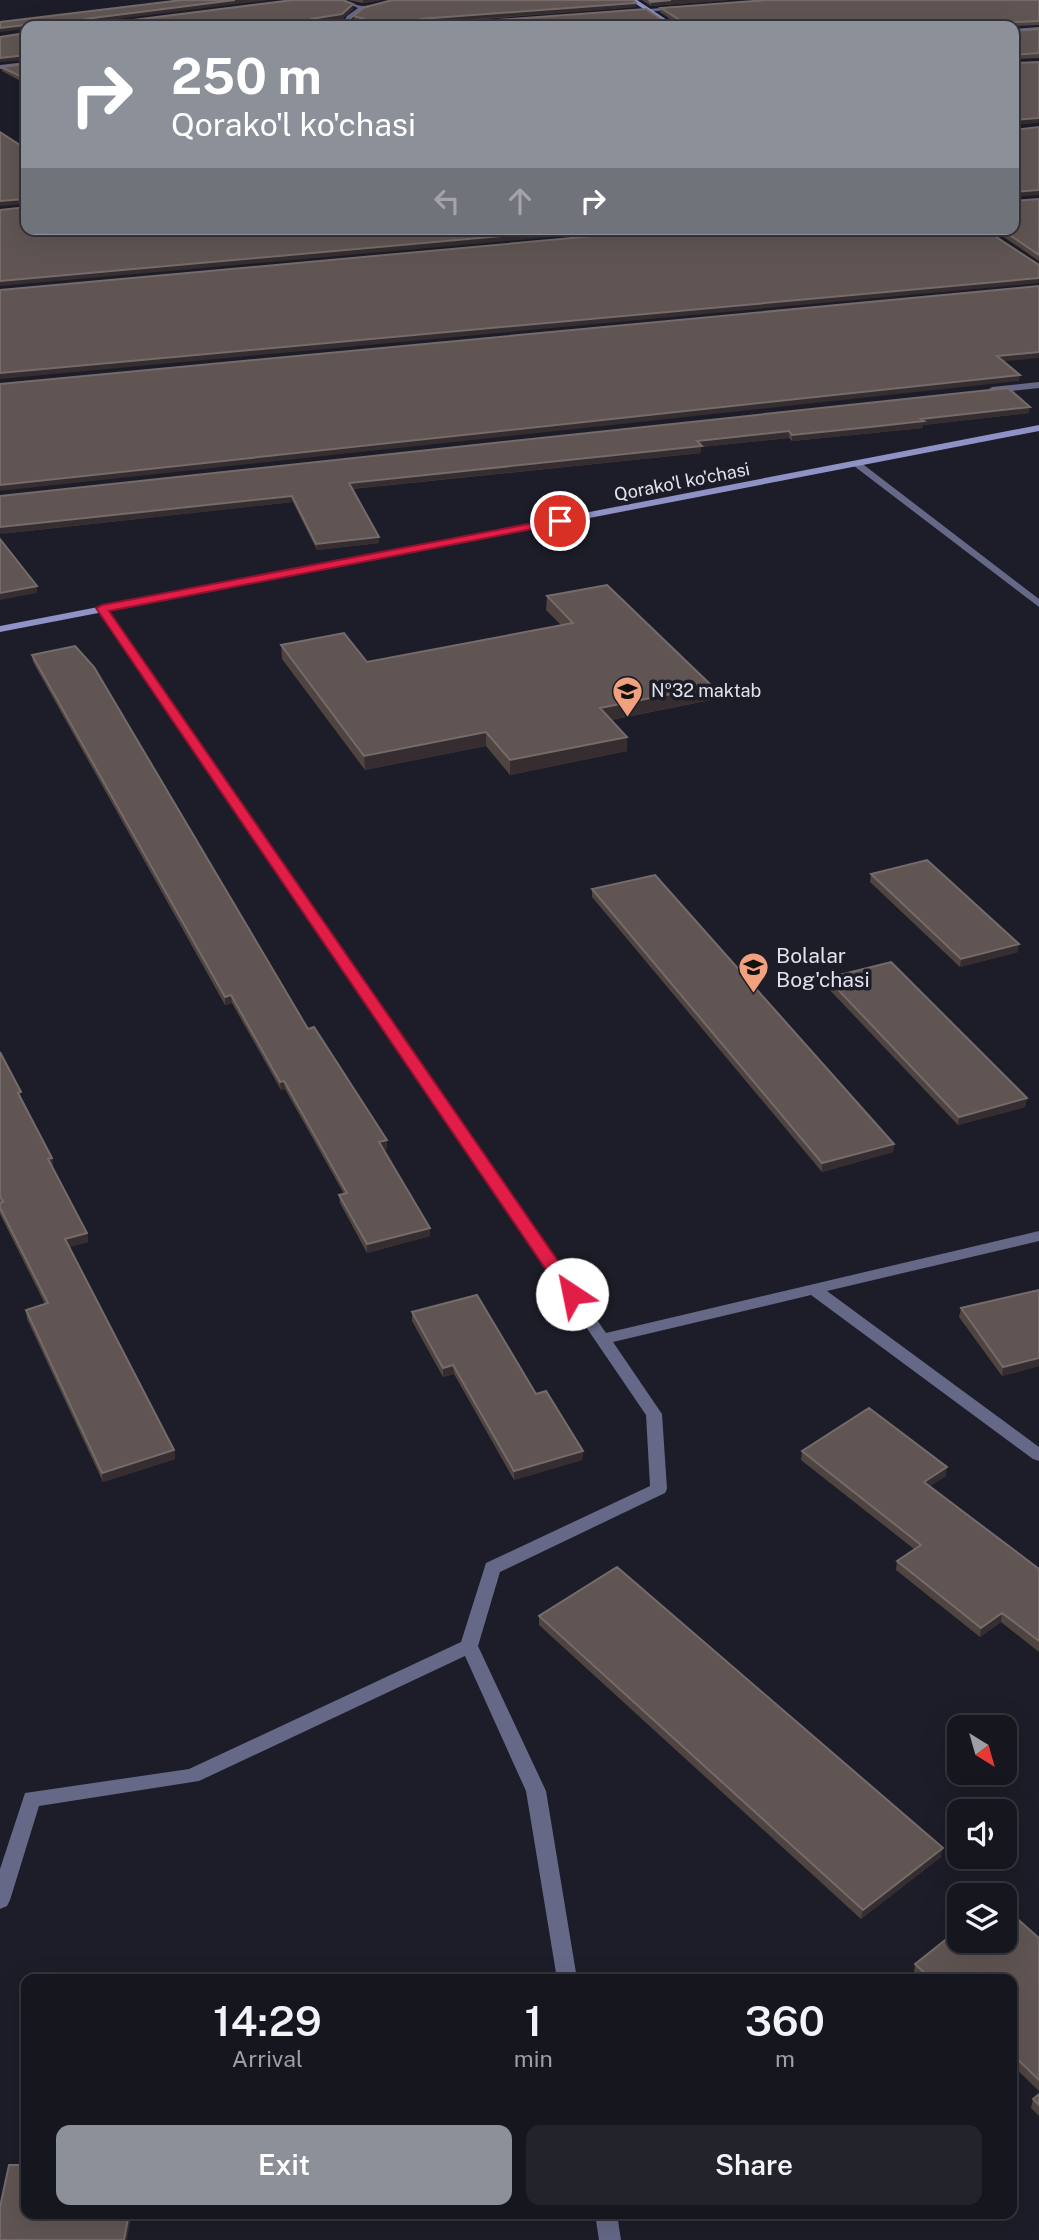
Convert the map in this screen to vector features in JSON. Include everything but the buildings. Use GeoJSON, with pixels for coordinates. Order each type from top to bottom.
{"type":"FeatureCollection","features":[{"type":"Feature","properties":{"kind":"street"},"geometry":{"type":"LineString","coordinates":[[343,0],[364,9]]}},
{"type":"Feature","properties":{"kind":"street"},"geometry":{"type":"LineString","coordinates":[[346,21],[349,15],[395,0]]}},
{"type":"Feature","properties":{"kind":"street"},"geometry":{"type":"LineString","coordinates":[[634,0],[666,21]]}},
{"type":"Feature","properties":{"kind":"street"},"geometry":{"type":"LineString","coordinates":[[622,12],[687,7]]}},
{"type":"Feature","properties":{"kind":"street"},"geometry":{"type":"LineString","coordinates":[[1019,31],[1039,29]]}},
{"type":"Feature","properties":{"kind":"street"},"geometry":{"type":"LineString","coordinates":[[0,67],[21,65]]}},
{"type":"Feature","properties":{"kind":"street"},"geometry":{"type":"LineString","coordinates":[[984,391],[1039,385]]}},
{"type":"Feature","properties":{"kind":"street","name":"Qorako'l ko'chasi"},"geometry":{"type":"LineString","coordinates":[[0,629],[1039,428]]}},
{"type":"Feature","properties":{"kind":"street"},"geometry":{"type":"LineString","coordinates":[[857,464],[1039,604]]}},
{"type":"Feature","properties":{"kind":"street"},"geometry":{"type":"LineString","coordinates":[[102,608],[653,1414],[659,1489],[492,1568],[469,1646],[536,1791],[566,1974]]}},
{"type":"Feature","properties":{"kind":"street"},"geometry":{"type":"LineString","coordinates":[[602,1339],[1039,1236]]}},
{"type":"Feature","properties":{"kind":"street"},"geometry":{"type":"LineString","coordinates":[[815,1290],[1039,1455]]}},
{"type":"Feature","properties":{"kind":"street"},"geometry":{"type":"LineString","coordinates":[[0,1900],[32,1799],[192,1776],[469,1646]]}},
{"type":"Feature","properties":{"kind":"street"},"geometry":{"type":"LineString","coordinates":[[607,2219],[610,2240]]}},
{"type":"Feature","properties":{"kind":"place","name":"№32 maktab"},"geometry":{"type":"Point","coordinates":[628,718]}},
{"type":"Feature","properties":{"kind":"place","name":"Bolalar Bog'chasi"},"geometry":{"type":"Point","coordinates":[753,995]}},
{"type":"Feature","properties":{"kind":"route"},"geometry":{"type":"LineString","coordinates":[[560,521],[102,608],[572,1294]]}}]}
